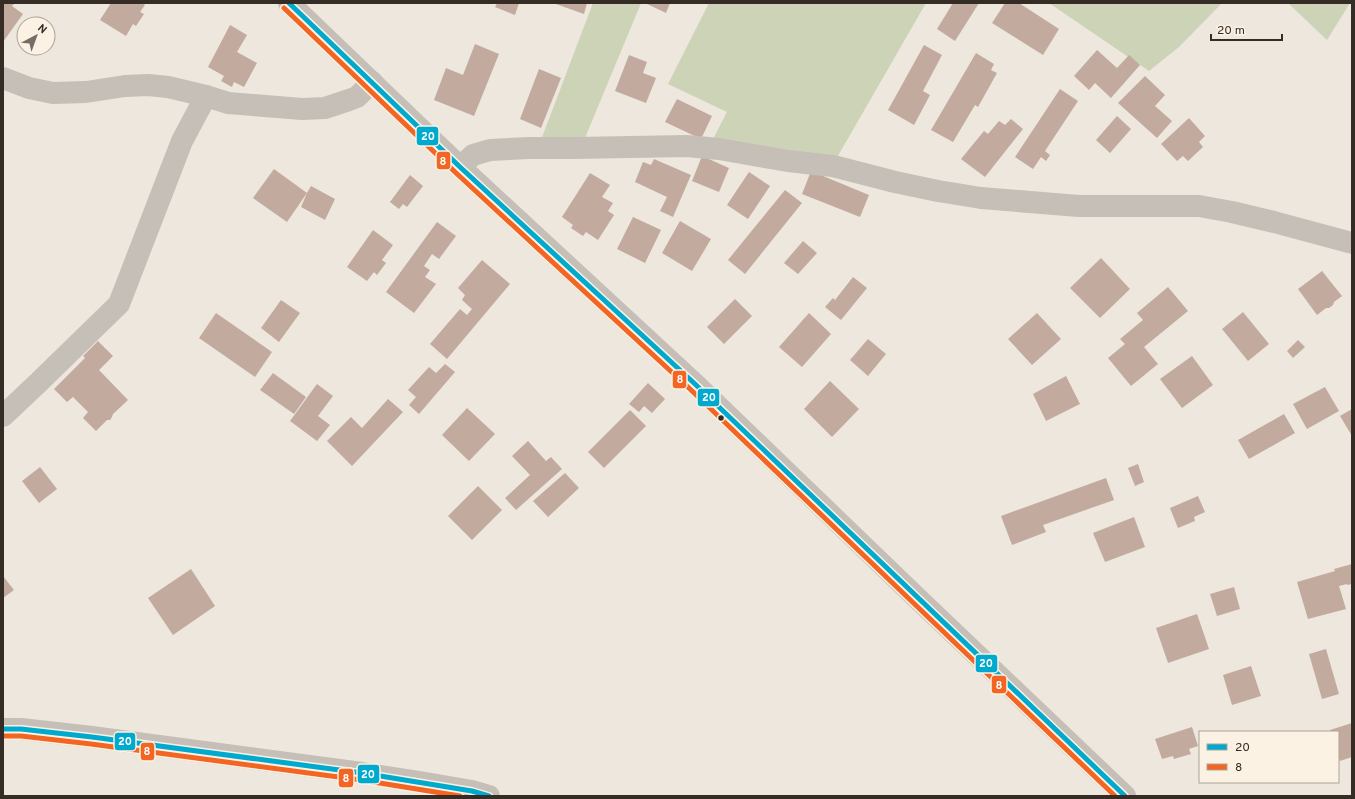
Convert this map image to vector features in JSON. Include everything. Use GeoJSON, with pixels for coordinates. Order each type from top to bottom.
{"type":"FeatureCollection","features":[{"type":"Feature","properties":{"kind":"street"},"geometry":{"type":"LineString","coordinates":[[289,3],[460,167],[695,384],[1125,796]]}},
{"type":"Feature","properties":{"kind":"street"},"geometry":{"type":"LineString","coordinates":[[3,78],[28,88],[53,93],[86,92],[125,86],[148,85],[168,87],[228,103],[302,109],[325,108],[350,100],[357,96],[372,82]]}},
{"type":"Feature","properties":{"kind":"street"},"geometry":{"type":"LineString","coordinates":[[3,416],[119,304],[182,141],[206,96]]}},
{"type":"Feature","properties":{"kind":"street"},"geometry":{"type":"LineString","coordinates":[[460,167],[473,155],[490,150],[687,146],[719,149],[788,161],[832,166],[895,182],[981,198],[1079,206],[1199,206],[1274,222],[1352,243]]}},
{"type":"Feature","properties":{"kind":"street"},"geometry":{"type":"LineString","coordinates":[[3,729],[21,729],[92,736],[426,783],[489,796]]}},
{"type":"Feature","properties":{"kind":"green space"},"geometry":{"type":"Polygon","coordinates":[[[593,3],[641,3],[585,138],[541,140],[593,3]]]}},
{"type":"Feature","properties":{"kind":"green space"},"geometry":{"type":"Polygon","coordinates":[[[709,3],[926,3],[835,161],[712,141],[727,112],[668,84],[709,3]]]}},
{"type":"Feature","properties":{"kind":"green space"},"geometry":{"type":"Polygon","coordinates":[[[1049,3],[1222,3],[1179,47],[1149,71],[1049,3]]]}},
{"type":"Feature","properties":{"kind":"green space"},"geometry":{"type":"Polygon","coordinates":[[[1288,3],[1350,3],[1327,40],[1288,3]]]}},
{"type":"Feature","properties":{"kind":"building"},"geometry":{"type":"Polygon","coordinates":[[[3,3],[15,3],[12,6],[23,14],[22,16],[16,16],[16,24],[3,42],[3,3]]]}},
{"type":"Feature","properties":{"kind":"building"},"geometry":{"type":"Polygon","coordinates":[[[111,3],[142,3],[145,5],[140,12],[144,14],[136,26],[133,24],[126,36],[100,20],[111,3]]]}},
{"type":"Feature","properties":{"kind":"building"},"geometry":{"type":"Polygon","coordinates":[[[497,3],[519,3],[515,15],[495,7],[497,3]]]}},
{"type":"Feature","properties":{"kind":"building"},"geometry":{"type":"Polygon","coordinates":[[[553,3],[587,3],[584,14],[553,3]]]}},
{"type":"Feature","properties":{"kind":"building"},"geometry":{"type":"Polygon","coordinates":[[[645,3],[670,3],[666,13],[645,3]]]}},
{"type":"Feature","properties":{"kind":"building"},"geometry":{"type":"Polygon","coordinates":[[[953,3],[979,3],[955,41],[937,29],[953,3]]]}},
{"type":"Feature","properties":{"kind":"building"},"geometry":{"type":"Polygon","coordinates":[[[1005,3],[1019,3],[1059,29],[1043,55],[992,23],[1005,3]]]}},
{"type":"Feature","properties":{"kind":"building"},"geometry":{"type":"Polygon","coordinates":[[[230,25],[247,35],[237,52],[257,63],[244,87],[234,82],[232,87],[221,81],[224,76],[208,67],[230,25]]]}},
{"type":"Feature","properties":{"kind":"building"},"geometry":{"type":"Polygon","coordinates":[[[475,44],[499,54],[474,116],[434,100],[446,68],[463,75],[475,44]]]}},
{"type":"Feature","properties":{"kind":"building"},"geometry":{"type":"Polygon","coordinates":[[[924,45],[942,55],[923,91],[930,95],[914,125],[888,110],[924,45]]]}},
{"type":"Feature","properties":{"kind":"building"},"geometry":{"type":"Polygon","coordinates":[[[1097,50],[1117,68],[1129,55],[1140,65],[1111,98],[1095,83],[1089,90],[1074,76],[1097,50]]]}},
{"type":"Feature","properties":{"kind":"building"},"geometry":{"type":"Polygon","coordinates":[[[976,53],[994,64],[991,70],[997,73],[978,107],[975,105],[953,142],[931,130],[976,53]]]}},
{"type":"Feature","properties":{"kind":"building"},"geometry":{"type":"Polygon","coordinates":[[[629,55],[647,62],[643,73],[656,78],[646,103],[615,91],[629,55]]]}},
{"type":"Feature","properties":{"kind":"building"},"geometry":{"type":"Polygon","coordinates":[[[539,69],[561,78],[541,128],[520,119],[539,69]]]}},
{"type":"Feature","properties":{"kind":"building"},"geometry":{"type":"Polygon","coordinates":[[[1145,76],[1165,95],[1155,106],[1172,121],[1157,138],[1118,103],[1145,76]]]}},
{"type":"Feature","properties":{"kind":"building"},"geometry":{"type":"Polygon","coordinates":[[[1060,89],[1078,101],[1045,151],[1050,155],[1046,161],[1041,157],[1033,169],[1015,157],[1060,89]]]}},
{"type":"Feature","properties":{"kind":"building"},"geometry":{"type":"Polygon","coordinates":[[[677,99],[712,116],[701,139],[665,122],[677,99]]]}},
{"type":"Feature","properties":{"kind":"building"},"geometry":{"type":"Polygon","coordinates":[[[1117,116],[1131,129],[1110,153],[1096,140],[1117,116]]]}},
{"type":"Feature","properties":{"kind":"building"},"geometry":{"type":"Polygon","coordinates":[[[1189,118],[1205,136],[1199,142],[1203,147],[1188,161],[1183,156],[1177,161],[1161,144],[1189,118]]]}},
{"type":"Feature","properties":{"kind":"building"},"geometry":{"type":"Polygon","coordinates":[[[1011,119],[1023,129],[985,177],[961,159],[984,131],[988,134],[999,121],[1005,125],[1011,119]]]}},
{"type":"Feature","properties":{"kind":"building"},"geometry":{"type":"Polygon","coordinates":[[[702,156],[729,168],[719,192],[692,181],[702,156]]]}},
{"type":"Feature","properties":{"kind":"building"},"geometry":{"type":"Polygon","coordinates":[[[654,159],[691,175],[673,217],[660,211],[667,197],[635,182],[643,162],[651,165],[654,159]]]}},
{"type":"Feature","properties":{"kind":"building"},"geometry":{"type":"Polygon","coordinates":[[[274,169],[307,193],[287,222],[253,198],[274,169]]]}},
{"type":"Feature","properties":{"kind":"building"},"geometry":{"type":"Polygon","coordinates":[[[811,171],[869,195],[860,217],[802,194],[811,171]]]}},
{"type":"Feature","properties":{"kind":"building"},"geometry":{"type":"Polygon","coordinates":[[[749,172],[770,186],[748,219],[727,205],[749,172]]]}},
{"type":"Feature","properties":{"kind":"building"},"geometry":{"type":"Polygon","coordinates":[[[590,173],[610,185],[602,197],[613,203],[608,211],[614,215],[598,240],[586,232],[583,236],[571,228],[573,225],[562,217],[590,173]]]}},
{"type":"Feature","properties":{"kind":"building"},"geometry":{"type":"Polygon","coordinates":[[[410,175],[423,186],[407,207],[403,204],[399,209],[390,202],[410,175]]]}},
{"type":"Feature","properties":{"kind":"building"},"geometry":{"type":"Polygon","coordinates":[[[311,186],[335,199],[325,220],[301,207],[311,186]]]}},
{"type":"Feature","properties":{"kind":"building"},"geometry":{"type":"Polygon","coordinates":[[[785,190],[802,203],[745,274],[728,260],[785,190]]]}},
{"type":"Feature","properties":{"kind":"building"},"geometry":{"type":"Polygon","coordinates":[[[633,217],[661,230],[645,263],[617,249],[633,217]]]}},
{"type":"Feature","properties":{"kind":"building"},"geometry":{"type":"Polygon","coordinates":[[[680,221],[711,239],[692,271],[662,253],[680,221]]]}},
{"type":"Feature","properties":{"kind":"building"},"geometry":{"type":"Polygon","coordinates":[[[437,222],[456,236],[439,259],[432,254],[424,266],[430,270],[425,277],[436,284],[414,313],[386,292],[437,222]]]}},
{"type":"Feature","properties":{"kind":"building"},"geometry":{"type":"Polygon","coordinates":[[[373,230],[393,245],[382,260],[386,263],[377,275],[374,272],[367,281],[347,267],[373,230]]]}},
{"type":"Feature","properties":{"kind":"building"},"geometry":{"type":"Polygon","coordinates":[[[803,241],[817,253],[798,274],[784,263],[803,241]]]}},
{"type":"Feature","properties":{"kind":"building"},"geometry":{"type":"Polygon","coordinates":[[[1101,258],[1130,289],[1100,318],[1070,288],[1101,258]]]}},
{"type":"Feature","properties":{"kind":"building"},"geometry":{"type":"Polygon","coordinates":[[[482,260],[510,284],[447,359],[430,344],[460,309],[467,315],[472,309],[462,300],[465,295],[458,288],[482,260]]]}},
{"type":"Feature","properties":{"kind":"building"},"geometry":{"type":"Polygon","coordinates":[[[1322,271],[1342,296],[1334,302],[1333,305],[1317,315],[1298,289],[1322,271]]]}},
{"type":"Feature","properties":{"kind":"building"},"geometry":{"type":"Polygon","coordinates":[[[853,277],[867,288],[841,320],[825,307],[833,298],[835,300],[853,277]]]}},
{"type":"Feature","properties":{"kind":"building"},"geometry":{"type":"Polygon","coordinates":[[[1168,287],[1188,311],[1144,347],[1158,364],[1131,386],[1108,358],[1125,344],[1120,339],[1143,320],[1137,313],[1168,287]]]}},
{"type":"Feature","properties":{"kind":"building"},"geometry":{"type":"Polygon","coordinates":[[[735,299],[752,316],[724,344],[707,327],[735,299]]]}},
{"type":"Feature","properties":{"kind":"building"},"geometry":{"type":"Polygon","coordinates":[[[281,300],[300,313],[279,342],[261,328],[281,300]]]}},
{"type":"Feature","properties":{"kind":"building"},"geometry":{"type":"Polygon","coordinates":[[[1243,312],[1269,344],[1248,361],[1222,329],[1243,312]]]}},
{"type":"Feature","properties":{"kind":"building"},"geometry":{"type":"Polygon","coordinates":[[[216,313],[272,352],[255,377],[199,338],[216,313]]]}},
{"type":"Feature","properties":{"kind":"building"},"geometry":{"type":"Polygon","coordinates":[[[809,313],[831,334],[802,367],[779,347],[809,313]]]}},
{"type":"Feature","properties":{"kind":"building"},"geometry":{"type":"Polygon","coordinates":[[[1037,313],[1061,339],[1032,365],[1008,339],[1037,313]]]}},
{"type":"Feature","properties":{"kind":"building"},"geometry":{"type":"Polygon","coordinates":[[[868,339],[886,354],[868,376],[850,360],[868,339]]]}},
{"type":"Feature","properties":{"kind":"building"},"geometry":{"type":"Polygon","coordinates":[[[1298,340],[1305,347],[1293,358],[1287,351],[1298,340]]]}},
{"type":"Feature","properties":{"kind":"building"},"geometry":{"type":"Polygon","coordinates":[[[98,341],[113,356],[99,370],[128,400],[113,414],[110,420],[107,420],[96,431],[83,418],[88,412],[73,397],[67,402],[54,389],[85,358],[83,356],[98,341]]]}},
{"type":"Feature","properties":{"kind":"building"},"geometry":{"type":"Polygon","coordinates":[[[1192,356],[1213,385],[1182,408],[1160,379],[1192,356]]]}},
{"type":"Feature","properties":{"kind":"building"},"geometry":{"type":"Polygon","coordinates":[[[445,364],[455,372],[419,414],[409,405],[416,397],[408,390],[429,367],[436,373],[445,364]]]}},
{"type":"Feature","properties":{"kind":"building"},"geometry":{"type":"Polygon","coordinates":[[[273,373],[306,397],[294,414],[260,390],[273,373]]]}},
{"type":"Feature","properties":{"kind":"building"},"geometry":{"type":"Polygon","coordinates":[[[1066,376],[1080,404],[1046,421],[1033,394],[1066,376]]]}},
{"type":"Feature","properties":{"kind":"building"},"geometry":{"type":"Polygon","coordinates":[[[830,381],[859,409],[832,437],[804,409],[830,381]]]}},
{"type":"Feature","properties":{"kind":"building"},"geometry":{"type":"Polygon","coordinates":[[[648,383],[665,399],[652,413],[644,406],[639,412],[629,404],[648,383]]]}},
{"type":"Feature","properties":{"kind":"building"},"geometry":{"type":"Polygon","coordinates":[[[317,384],[333,396],[318,416],[330,425],[317,441],[290,421],[317,384]]]}},
{"type":"Feature","properties":{"kind":"building"},"geometry":{"type":"Polygon","coordinates":[[[1325,387],[1339,411],[1307,429],[1293,404],[1325,387]]]}},
{"type":"Feature","properties":{"kind":"building"},"geometry":{"type":"Polygon","coordinates":[[[388,399],[403,412],[352,466],[327,441],[351,417],[362,428],[388,399]]]}},
{"type":"Feature","properties":{"kind":"building"},"geometry":{"type":"Polygon","coordinates":[[[467,408],[495,434],[469,461],[442,435],[467,408]]]}},
{"type":"Feature","properties":{"kind":"building"},"geometry":{"type":"Polygon","coordinates":[[[1352,409],[1352,436],[1340,416],[1352,409]]]}},
{"type":"Feature","properties":{"kind":"building"},"geometry":{"type":"Polygon","coordinates":[[[630,410],[646,426],[604,468],[588,452],[630,410]]]}},
{"type":"Feature","properties":{"kind":"building"},"geometry":{"type":"Polygon","coordinates":[[[1284,414],[1295,433],[1249,459],[1238,440],[1284,414]]]}},
{"type":"Feature","properties":{"kind":"building"},"geometry":{"type":"Polygon","coordinates":[[[528,441],[546,461],[551,457],[562,469],[516,510],[505,498],[530,475],[512,456],[528,441]]]}},
{"type":"Feature","properties":{"kind":"building"},"geometry":{"type":"Polygon","coordinates":[[[1138,464],[1144,482],[1135,486],[1128,468],[1138,464]]]}},
{"type":"Feature","properties":{"kind":"building"},"geometry":{"type":"Polygon","coordinates":[[[40,467],[57,489],[39,503],[22,481],[40,467]]]}},
{"type":"Feature","properties":{"kind":"building"},"geometry":{"type":"Polygon","coordinates":[[[565,473],[579,488],[548,517],[533,501],[565,473]]]}},
{"type":"Feature","properties":{"kind":"building"},"geometry":{"type":"Polygon","coordinates":[[[1106,478],[1114,500],[1043,525],[1046,532],[1012,545],[1001,516],[1106,478]]]}},
{"type":"Feature","properties":{"kind":"building"},"geometry":{"type":"Polygon","coordinates":[[[478,486],[502,510],[472,540],[448,516],[478,486]]]}},
{"type":"Feature","properties":{"kind":"building"},"geometry":{"type":"Polygon","coordinates":[[[1198,496],[1205,512],[1194,517],[1195,521],[1178,528],[1170,508],[1198,496]]]}},
{"type":"Feature","properties":{"kind":"building"},"geometry":{"type":"Polygon","coordinates":[[[1134,517],[1145,547],[1105,562],[1093,533],[1134,517]]]}},
{"type":"Feature","properties":{"kind":"building"},"geometry":{"type":"Polygon","coordinates":[[[1352,564],[1352,584],[1339,586],[1346,609],[1308,619],[1297,582],[1335,571],[1334,569],[1352,564]]]}},
{"type":"Feature","properties":{"kind":"building"},"geometry":{"type":"Polygon","coordinates":[[[191,569],[215,606],[173,635],[148,598],[191,569]]]}},
{"type":"Feature","properties":{"kind":"building"},"geometry":{"type":"Polygon","coordinates":[[[3,576],[14,590],[3,598],[3,576]]]}},
{"type":"Feature","properties":{"kind":"building"},"geometry":{"type":"Polygon","coordinates":[[[1234,587],[1240,609],[1217,616],[1210,594],[1234,587]]]}},
{"type":"Feature","properties":{"kind":"building"},"geometry":{"type":"Polygon","coordinates":[[[1197,614],[1209,649],[1168,663],[1156,628],[1197,614]]]}},
{"type":"Feature","properties":{"kind":"building"},"geometry":{"type":"Polygon","coordinates":[[[1326,649],[1339,694],[1322,699],[1309,654],[1326,649]]]}},
{"type":"Feature","properties":{"kind":"building"},"geometry":{"type":"Polygon","coordinates":[[[1251,666],[1261,696],[1232,705],[1223,675],[1251,666]]]}},
{"type":"Feature","properties":{"kind":"building"},"geometry":{"type":"Polygon","coordinates":[[[1352,723],[1352,757],[1340,761],[1339,731],[1330,730],[1352,723]]]}},
{"type":"Feature","properties":{"kind":"building"},"geometry":{"type":"Polygon","coordinates":[[[1192,727],[1198,746],[1189,749],[1191,754],[1174,759],[1173,756],[1162,759],[1155,739],[1192,727]]]}},
{"type":"Feature","properties":{"kind":"transit line","name":"20"},"geometry":{"type":"LineString","coordinates":[[289,3],[460,167],[695,384],[1125,796]]}},
{"type":"Feature","properties":{"kind":"transit line","name":"8"},"geometry":{"type":"LineString","coordinates":[[284,8],[455,172],[690,389],[1115,796]]}},
{"type":"Feature","properties":{"kind":"transit line","name":"20"},"geometry":{"type":"LineString","coordinates":[[3,729],[21,729],[92,737],[362,773],[472,791],[489,796]]}},
{"type":"Feature","properties":{"kind":"transit line","name":"8"},"geometry":{"type":"LineString","coordinates":[[3,736],[21,736],[91,744],[361,780],[460,796]]}}]}
